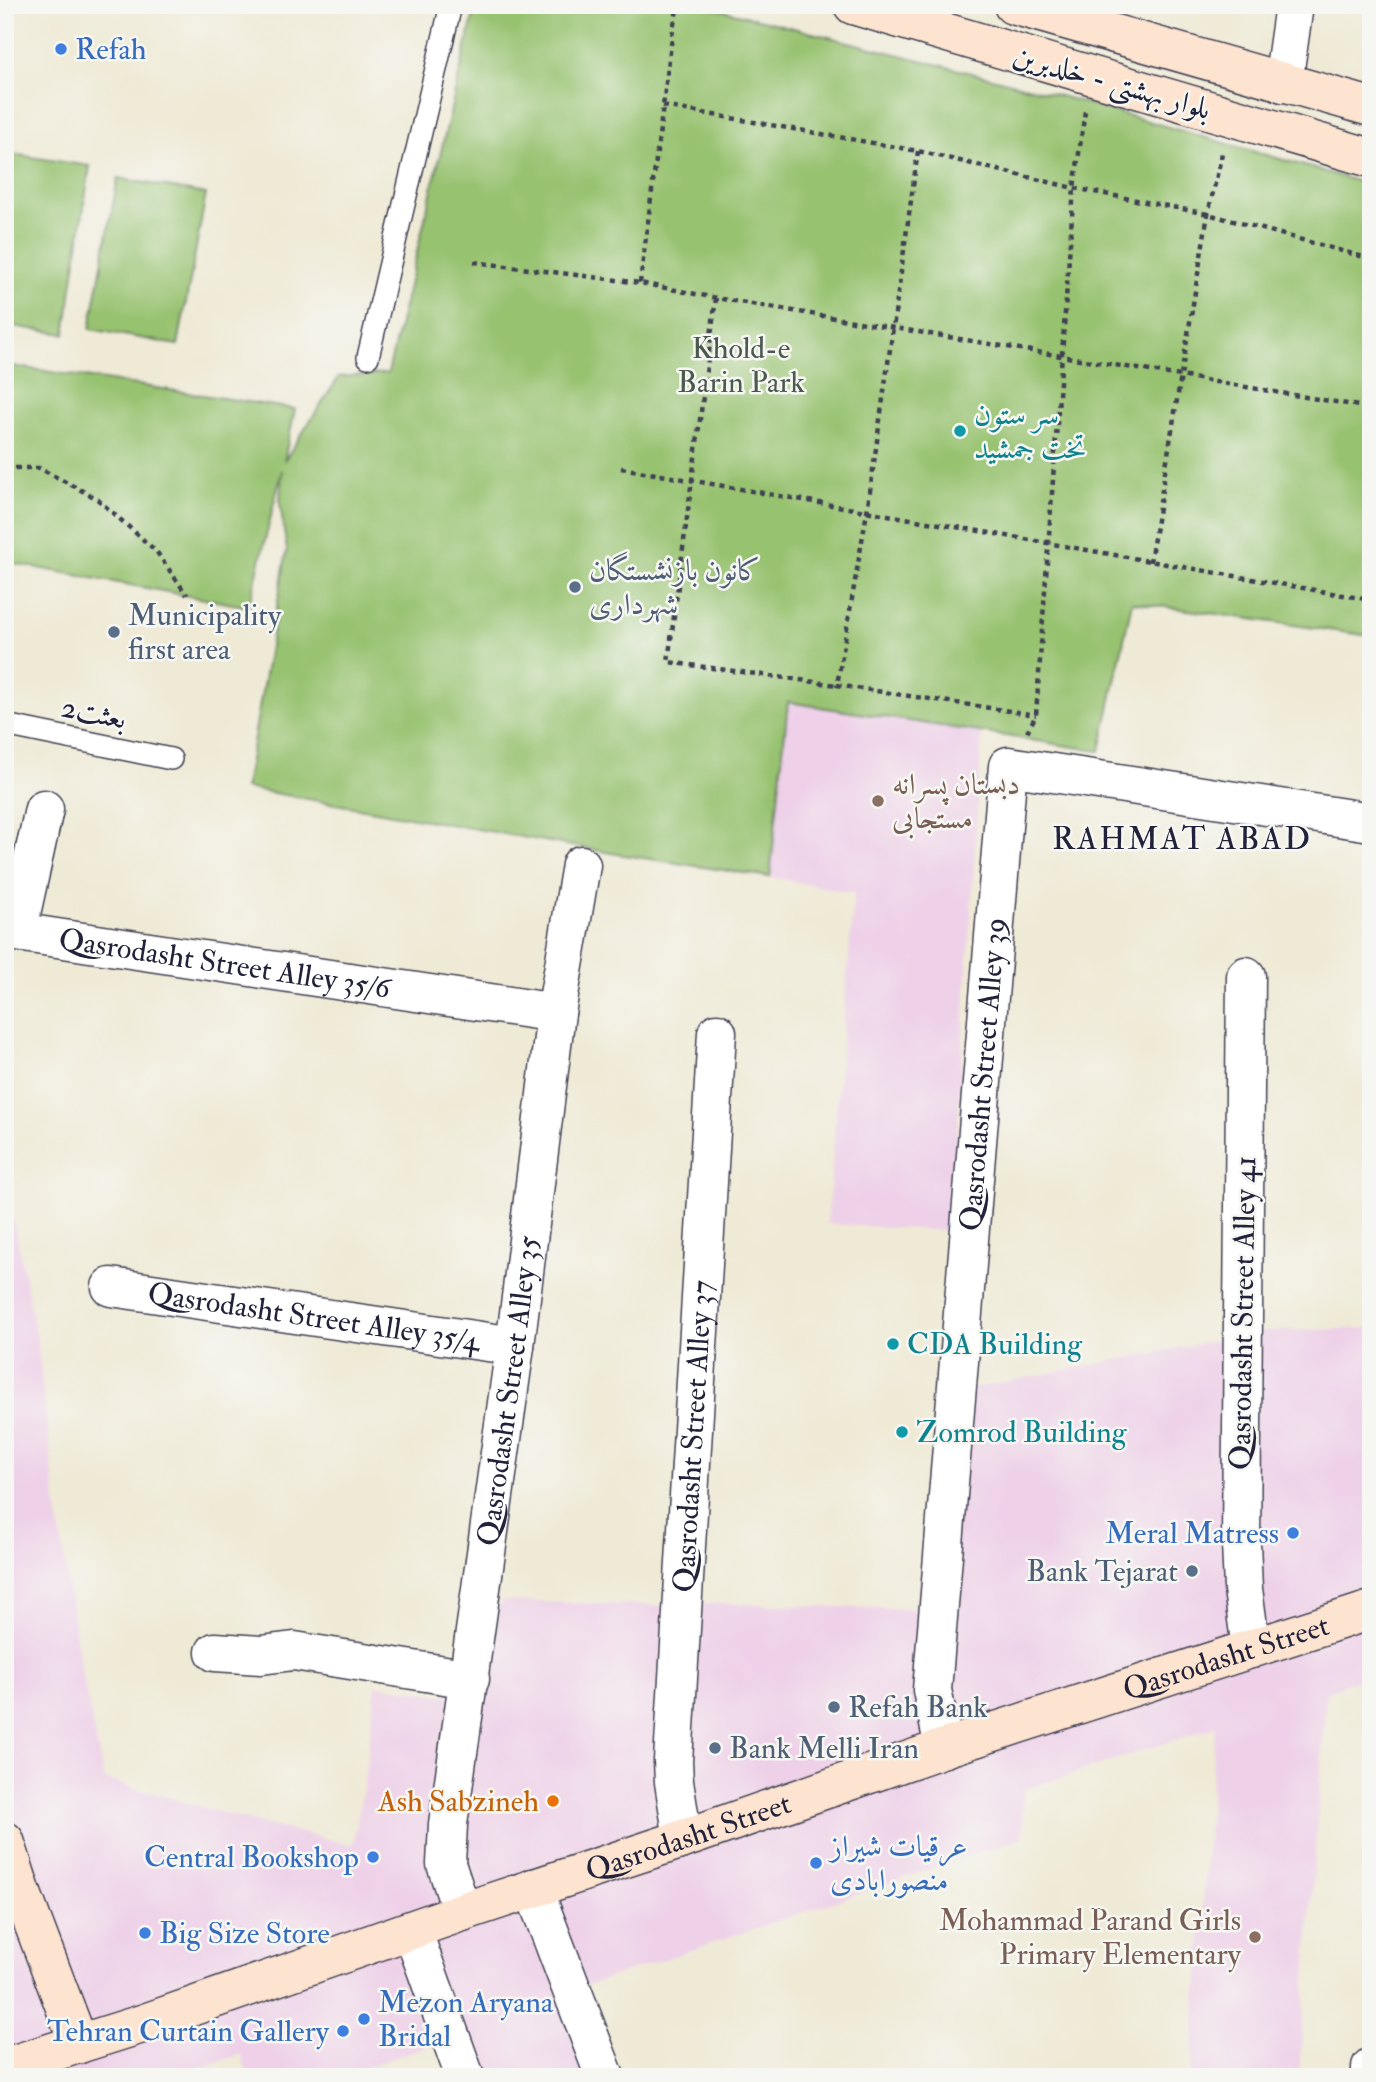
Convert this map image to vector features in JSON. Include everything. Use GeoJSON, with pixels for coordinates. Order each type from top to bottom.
{"type":"FeatureCollection","features":[{"type":"Feature","properties":{"kind":"main road","name":"بلوار بهشتی - خلدبرین"},"geometry":{"type":"LineString","coordinates":[[853,5],[1371,158]]}},
{"type":"Feature","properties":{"kind":"main road","name":"بلوار بهشتی - خلدبرین"},"geometry":{"type":"LineString","coordinates":[[1013,5],[1371,107]]}},
{"type":"Feature","properties":{"kind":"main road","name":"Qasrodasht Street"},"geometry":{"type":"LineString","coordinates":[[5,2067],[75,2060],[462,1912],[944,1748],[1371,1610]]}},
{"type":"Feature","properties":{"kind":"main road"},"geometry":{"type":"LineString","coordinates":[[5,1840],[75,2060]]}},
{"type":"Feature","properties":{"kind":"street"},"geometry":{"type":"LineString","coordinates":[[1283,83],[1294,5]]}},
{"type":"Feature","properties":{"kind":"street"},"geometry":{"type":"LineString","coordinates":[[1008,766],[1371,822]]}},
{"type":"Feature","properties":{"kind":"street","name":"Qasrodasht Street Alley 39"},"geometry":{"type":"LineString","coordinates":[[944,1748],[932,1690],[1008,766]]}},
{"type":"Feature","properties":{"kind":"street","name":"Qasrodasht Street Alley 35/6"},"geometry":{"type":"LineString","coordinates":[[44,809],[17,932],[556,1013]]}},
{"type":"Feature","properties":{"kind":"street","name":"Qasrodasht Street Alley 35"},"geometry":{"type":"LineString","coordinates":[[462,1912],[446,1864],[448,1824],[515,1346],[556,1013],[581,866]]}},
{"type":"Feature","properties":{"kind":"street","name":"Qasrodasht Street Alley 41"},"geometry":{"type":"LineString","coordinates":[[1246,976],[1241,1542],[1243,1590],[1251,1649]]}},
{"type":"Feature","properties":{"kind":"street","name":"Qasrodasht Street Alley 37"},"geometry":{"type":"LineString","coordinates":[[683,1839],[673,1761],[717,1032]]}},
{"type":"Feature","properties":{"kind":"street","name":"Qasrodasht Street Alley 35/4"},"geometry":{"type":"LineString","coordinates":[[111,1287],[515,1346]]}},
{"type":"Feature","properties":{"kind":"street"},"geometry":{"type":"LineString","coordinates":[[215,1652],[261,1655],[294,1651],[470,1679]]}},
{"type":"Feature","properties":{"kind":"street"},"geometry":{"type":"LineString","coordinates":[[533,1888],[604,2077]]}},
{"type":"Feature","properties":{"kind":"street"},"geometry":{"type":"LineString","coordinates":[[412,1930],[465,2077]]}},
{"type":"Feature","properties":{"kind":"street"},"geometry":{"type":"LineString","coordinates":[[1371,2067],[1371,2073]]}},
{"type":"Feature","properties":{"kind":"lane"},"geometry":{"type":"LineString","coordinates":[[368,357],[452,5]]}},
{"type":"Feature","properties":{"kind":"lane","name":"2بعثت"},"geometry":{"type":"LineString","coordinates":[[5,725],[171,759]]}},
{"type":"Feature","properties":{"kind":"path"},"geometry":{"type":"LineString","coordinates":[[640,284],[678,5]]}},
{"type":"Feature","properties":{"kind":"path"},"geometry":{"type":"LineString","coordinates":[[1008,766],[1036,715],[1074,188],[1090,75]]}},
{"type":"Feature","properties":{"kind":"path"},"geometry":{"type":"LineString","coordinates":[[663,106],[918,151],[1074,188],[1208,214],[1371,259]]}},
{"type":"Feature","properties":{"kind":"path"},"geometry":{"type":"LineString","coordinates":[[1150,562],[1208,214],[1231,117]]}},
{"type":"Feature","properties":{"kind":"path"},"geometry":{"type":"LineString","coordinates":[[837,685],[867,512],[918,151]]}},
{"type":"Feature","properties":{"kind":"path"},"geometry":{"type":"LineString","coordinates":[[474,262],[640,284],[1371,408]]}},
{"type":"Feature","properties":{"kind":"path"},"geometry":{"type":"LineString","coordinates":[[716,298],[668,662],[1036,715]]}},
{"type":"Feature","properties":{"kind":"path"},"geometry":{"type":"LineString","coordinates":[[5,468],[39,468],[96,498],[156,551],[187,595]]}},
{"type":"Feature","properties":{"kind":"path"},"geometry":{"type":"LineString","coordinates":[[621,468],[1371,600]]}},
{"type":"Feature","properties":{"kind":"shaded area"},"geometry":{"type":"Polygon","coordinates":[[[788,702],[982,733],[951,1231],[827,1224],[854,893],[770,877],[788,702]]]}},
{"type":"Feature","properties":{"kind":"shaded area"},"geometry":{"type":"Polygon","coordinates":[[[5,1174],[37,1341],[57,1510],[80,1664],[104,1779],[239,1818],[353,1845],[376,1685],[448,1696],[503,1601],[914,1609],[960,1391],[1264,1331],[1371,1328],[1371,1674],[1326,1692],[1299,2077],[1191,2077],[1215,1727],[1023,1790],[1022,1838],[576,1989],[606,2077],[461,2077],[448,2039],[337,2077],[249,2077],[241,2054],[173,2077],[5,2077],[5,1174]]]}},
{"type":"Feature","properties":{"kind":"green space","name":"Khold-e Barin Park"},"geometry":{"type":"Polygon","coordinates":[[[476,5],[702,5],[1039,90],[1371,185],[1371,636],[1132,602],[1100,751],[788,702],[770,877],[623,855],[245,788],[287,550],[280,503],[282,470],[249,607],[5,562],[5,365],[295,409],[284,461],[339,377],[388,373],[476,5]]]}},
{"type":"Feature","properties":{"kind":"green space"},"geometry":{"type":"Polygon","coordinates":[[[5,153],[90,166],[65,334],[5,325],[5,153]]]}},
{"type":"Feature","properties":{"kind":"green space"},"geometry":{"type":"Polygon","coordinates":[[[118,178],[206,194],[178,345],[90,329],[118,178]]]}},
{"type":"Feature","properties":{"kind":"place","name":"Refah"},"geometry":{"type":"Point","coordinates":[61,49]}},
{"type":"Feature","properties":{"kind":"place","name":"سر ستون تخت جمشید"},"geometry":{"type":"Point","coordinates":[960,431]}},
{"type":"Feature","properties":{"kind":"place","name":"کانون بازنشستگان شهرداری"},"geometry":{"type":"Point","coordinates":[575,587]}},
{"type":"Feature","properties":{"kind":"place","name":"Municipality first area"},"geometry":{"type":"Point","coordinates":[114,632]}},
{"type":"Feature","properties":{"kind":"place","name":"دبستان پسرانه مستجابی"},"geometry":{"type":"Point","coordinates":[878,801]}},
{"type":"Feature","properties":{"kind":"place","name":"CDA Building"},"geometry":{"type":"Point","coordinates":[893,1344]}},
{"type":"Feature","properties":{"kind":"place","name":"Zomrod Building"},"geometry":{"type":"Point","coordinates":[902,1432]}},
{"type":"Feature","properties":{"kind":"place","name":"Meral Matress"},"geometry":{"type":"Point","coordinates":[1293,1533]}},
{"type":"Feature","properties":{"kind":"place","name":"Bank Tejarat"},"geometry":{"type":"Point","coordinates":[1192,1571]}},
{"type":"Feature","properties":{"kind":"place","name":"Refah Bank"},"geometry":{"type":"Point","coordinates":[834,1707]}},
{"type":"Feature","properties":{"kind":"place","name":"Bank Melli Iran"},"geometry":{"type":"Point","coordinates":[715,1748]}},
{"type":"Feature","properties":{"kind":"place","name":"Ash Sabzineh"},"geometry":{"type":"Point","coordinates":[553,1801]}},
{"type":"Feature","properties":{"kind":"place","name":"Central Bookshop"},"geometry":{"type":"Point","coordinates":[373,1857]}},
{"type":"Feature","properties":{"kind":"place","name":"عرقیات شیراز منصورابادی"},"geometry":{"type":"Point","coordinates":[816,1863]}},
{"type":"Feature","properties":{"kind":"place","name":"Big Size Store"},"geometry":{"type":"Point","coordinates":[145,1933]}},
{"type":"Feature","properties":{"kind":"place","name":"Mohammad Parand Girls Primary Elementary"},"geometry":{"type":"Point","coordinates":[1255,1937]}},
{"type":"Feature","properties":{"kind":"place","name":"Mezon Aryana Bridal"},"geometry":{"type":"Point","coordinates":[364,2019]}},
{"type":"Feature","properties":{"kind":"place","name":"Tehran Curtain Gallery"},"geometry":{"type":"Point","coordinates":[343,2031]}},
{"type":"Feature","properties":{"kind":"district","name":"RAHMAT ABAD"},"geometry":{"type":"Point","coordinates":[1182,839]}}]}
